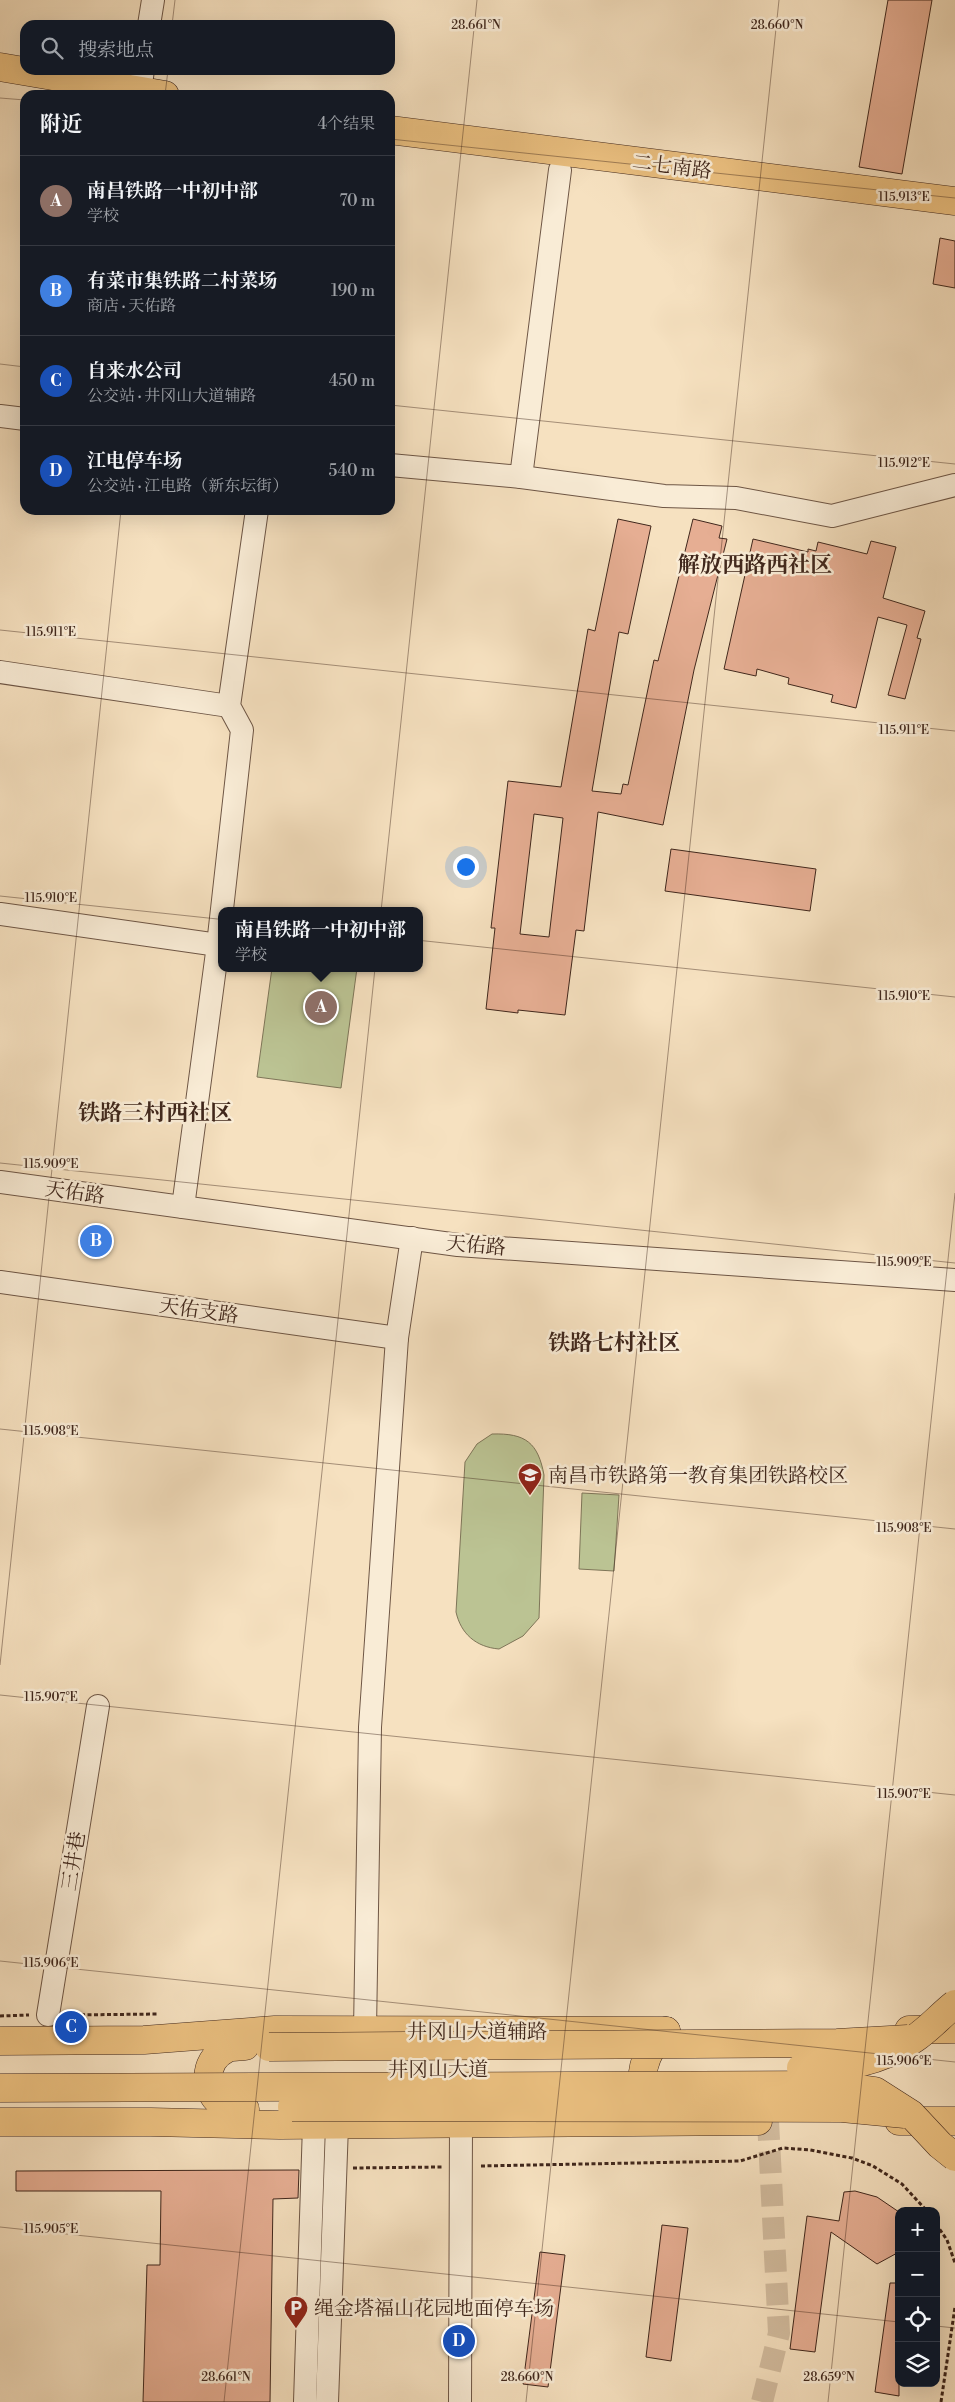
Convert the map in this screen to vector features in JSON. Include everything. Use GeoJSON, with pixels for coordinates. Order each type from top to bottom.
{"type":"FeatureCollection","features":[{"type":"Feature","properties":{"kind":"main road"},"geometry":{"type":"LineString","coordinates":[[0,67],[20,69]]}},
{"type":"Feature","properties":{"kind":"main road"},"geometry":{"type":"LineString","coordinates":[[66,75],[149,85]]}},
{"type":"Feature","properties":{"kind":"main road"},"geometry":{"type":"LineString","coordinates":[[0,82],[46,90]]}},
{"type":"Feature","properties":{"kind":"main road","name":"二七南路"},"geometry":{"type":"LineString","coordinates":[[395,131],[955,201]]}},
{"type":"Feature","properties":{"kind":"main road","name":"二七南路"},"geometry":{"type":"LineString","coordinates":[[395,151],[955,220]]}},
{"type":"Feature","properties":{"kind":"main road"},"geometry":{"type":"LineString","coordinates":[[245,2109],[227,2107],[212,2095],[207,2078],[212,2060],[226,2048],[837,2043],[914,2039],[955,2004]]}},
{"type":"Feature","properties":{"kind":"main road","name":"井冈山大道辅路"},"geometry":{"type":"LineString","coordinates":[[0,2041],[144,2040],[276,2030],[844,2032],[955,2029]]}},
{"type":"Feature","properties":{"kind":"main road"},"geometry":{"type":"LineString","coordinates":[[666,2031],[655,2041],[647,2054],[642,2069],[642,2084],[647,2099],[655,2112],[667,2122]]}},
{"type":"Feature","properties":{"kind":"main road","name":"井冈山大道"},"geometry":{"type":"LineString","coordinates":[[0,2071],[822,2068],[876,2060],[914,2039]]}},
{"type":"Feature","properties":{"kind":"main road"},"geometry":{"type":"LineString","coordinates":[[144,2040],[257,2047]]}},
{"type":"Feature","properties":{"kind":"main road","name":"井冈山大道"},"geometry":{"type":"LineString","coordinates":[[0,2088],[832,2085],[874,2091],[911,2114]]}},
{"type":"Feature","properties":{"kind":"main road"},"geometry":{"type":"LineString","coordinates":[[151,2122],[245,2109],[292,2107],[832,2108],[911,2114],[940,2145],[955,2157]]}},
{"type":"Feature","properties":{"kind":"main road"},"geometry":{"type":"LineString","coordinates":[[0,2122],[325,2125],[955,2121]]}},
{"type":"Feature","properties":{"kind":"street"},"geometry":{"type":"LineString","coordinates":[[150,20],[153,0]]}},
{"type":"Feature","properties":{"kind":"street"},"geometry":{"type":"LineString","coordinates":[[521,477],[560,170]]}},
{"type":"Feature","properties":{"kind":"street"},"geometry":{"type":"LineString","coordinates":[[0,416],[20,419]]}},
{"type":"Feature","properties":{"kind":"street"},"geometry":{"type":"LineString","coordinates":[[395,465],[521,477],[664,496],[736,498],[832,516],[955,485]]}},
{"type":"Feature","properties":{"kind":"street"},"geometry":{"type":"LineString","coordinates":[[222,907],[242,730],[229,706],[256,515]]}},
{"type":"Feature","properties":{"kind":"street"},"geometry":{"type":"LineString","coordinates":[[0,672],[229,706]]}},
{"type":"Feature","properties":{"kind":"street"},"geometry":{"type":"LineString","coordinates":[[0,914],[218,946],[183,1207]]}},
{"type":"Feature","properties":{"kind":"street","name":"天佑路"},"geometry":{"type":"LineString","coordinates":[[0,1182],[458,1245],[955,1280]]}},
{"type":"Feature","properties":{"kind":"street"},"geometry":{"type":"LineString","coordinates":[[364,2030],[370,1727],[397,1338],[412,1238]]}},
{"type":"Feature","properties":{"kind":"street","name":"天佑支路"},"geometry":{"type":"LineString","coordinates":[[0,1282],[397,1338]]}},
{"type":"Feature","properties":{"kind":"street","name":"三井巷"},"geometry":{"type":"LineString","coordinates":[[48,2015],[98,1706]]}},
{"type":"Feature","properties":{"kind":"street"},"geometry":{"type":"LineString","coordinates":[[460,2402],[461,2124]]}},
{"type":"Feature","properties":{"kind":"street"},"geometry":{"type":"LineString","coordinates":[[325,2125],[335,2168],[327,2402]]}},
{"type":"Feature","properties":{"kind":"street"},"geometry":{"type":"LineString","coordinates":[[305,2402],[325,2125]]}},
{"type":"Feature","properties":{"kind":"path"},"geometry":{"type":"LineString","coordinates":[[335,2168],[740,2161],[783,2148],[810,2150],[852,2158],[873,2166],[902,2184],[923,2207]]}},
{"type":"Feature","properties":{"kind":"path"},"geometry":{"type":"LineString","coordinates":[[940,2230],[947,2240],[955,2263]]}},
{"type":"Feature","properties":{"kind":"path"},"geometry":{"type":"LineString","coordinates":[[941,2402],[955,2307]]}},
{"type":"Feature","properties":{"kind":"green space"},"geometry":{"type":"Polygon","coordinates":[[[271,972],[356,972],[341,1088],[257,1077],[271,972]]]}},
{"type":"Feature","properties":{"kind":"green space"},"geometry":{"type":"Polygon","coordinates":[[[492,1434],[514,1435],[528,1442],[538,1455],[544,1475],[539,1618],[523,1636],[499,1649],[483,1645],[471,1638],[462,1627],[456,1612],[465,1462],[477,1444],[492,1434]]]}},
{"type":"Feature","properties":{"kind":"green space"},"geometry":{"type":"Polygon","coordinates":[[[582,1493],[619,1495],[614,1571],[579,1569],[582,1493]]]}},
{"type":"Feature","properties":{"kind":"building"},"geometry":{"type":"Polygon","coordinates":[[[888,0],[932,0],[902,174],[859,167],[888,0]]]}},
{"type":"Feature","properties":{"kind":"building"},"geometry":{"type":"Polygon","coordinates":[[[940,238],[955,241],[955,288],[933,284],[940,238]]]}},
{"type":"Feature","properties":{"kind":"building"},"geometry":{"type":"Polygon","coordinates":[[[618,519],[651,526],[628,634],[619,632],[592,791],[621,794],[623,784],[628,785],[654,660],[658,661],[693,519],[722,526],[719,538],[727,539],[694,670],[663,825],[598,812],[584,931],[576,930],[565,1015],[518,1010],[518,1013],[486,1009],[495,928],[491,928],[508,781],[561,787],[588,629],[595,631],[618,519]],[[534,814],[520,934],[549,937],[563,818],[534,814]]]}},
{"type":"Feature","properties":{"kind":"building"},"geometry":{"type":"Polygon","coordinates":[[[753,539],[808,552],[808,549],[816,551],[818,542],[867,554],[871,541],[896,547],[883,598],[925,611],[917,638],[921,639],[905,699],[888,695],[907,625],[878,617],[856,708],[831,702],[833,695],[788,684],[789,678],[757,669],[756,676],[724,669],[753,539]]]}},
{"type":"Feature","properties":{"kind":"building"},"geometry":{"type":"Polygon","coordinates":[[[671,849],[816,869],[810,911],[665,891],[671,849]]]}},
{"type":"Feature","properties":{"kind":"building"},"geometry":{"type":"Polygon","coordinates":[[[299,2170],[298,2198],[273,2199],[270,2402],[143,2402],[147,2265],[160,2265],[161,2191],[16,2191],[16,2171],[299,2170]]]}},
{"type":"Feature","properties":{"kind":"building"},"geometry":{"type":"Polygon","coordinates":[[[855,2191],[877,2197],[895,2209],[895,2254],[877,2264],[831,2232],[815,2352],[790,2349],[807,2216],[839,2221],[844,2192],[855,2191]]]}},
{"type":"Feature","properties":{"kind":"building"},"geometry":{"type":"Polygon","coordinates":[[[662,2225],[688,2228],[671,2361],[646,2357],[662,2225]]]}},
{"type":"Feature","properties":{"kind":"building"},"geometry":{"type":"Polygon","coordinates":[[[540,2252],[565,2255],[548,2387],[523,2384],[540,2252]]]}},
{"type":"Feature","properties":{"kind":"building"},"geometry":{"type":"Polygon","coordinates":[[[890,2283],[895,2283],[895,2387],[899,2387],[899,2396],[875,2392],[890,2283]]]}},
{"type":"Feature","properties":{"kind":"tunnel"},"geometry":{"type":"LineString","coordinates":[[762,2402],[779,2333],[768,2121]]}},
{"type":"Feature","properties":{"kind":"place","name":"南昌铁路一中初中部"},"geometry":{"type":"Point","coordinates":[321,1007]}},
{"type":"Feature","properties":{"kind":"place","name":"有菜市集铁路二村菜场"},"geometry":{"type":"Point","coordinates":[96,1241]}},
{"type":"Feature","properties":{"kind":"place","name":"南昌市铁路第一教育集团铁路校区"},"geometry":{"type":"Point","coordinates":[530,1496]}},
{"type":"Feature","properties":{"kind":"place","name":"自来水公司"},"geometry":{"type":"Point","coordinates":[71,2027]}},
{"type":"Feature","properties":{"kind":"place","name":"绳金塔福山花园地面停车场"},"geometry":{"type":"Point","coordinates":[296,2329]}},
{"type":"Feature","properties":{"kind":"place","name":"江电停车场"},"geometry":{"type":"Point","coordinates":[459,2341]}},
{"type":"Feature","properties":{"kind":"district","name":"解放西路西社区"},"geometry":{"type":"Point","coordinates":[755,564]}},
{"type":"Feature","properties":{"kind":"district","name":"铁路三村西社区"},"geometry":{"type":"Point","coordinates":[155,1112]}},
{"type":"Feature","properties":{"kind":"district","name":"铁路七村社区"},"geometry":{"type":"Point","coordinates":[614,1342]}}]}
